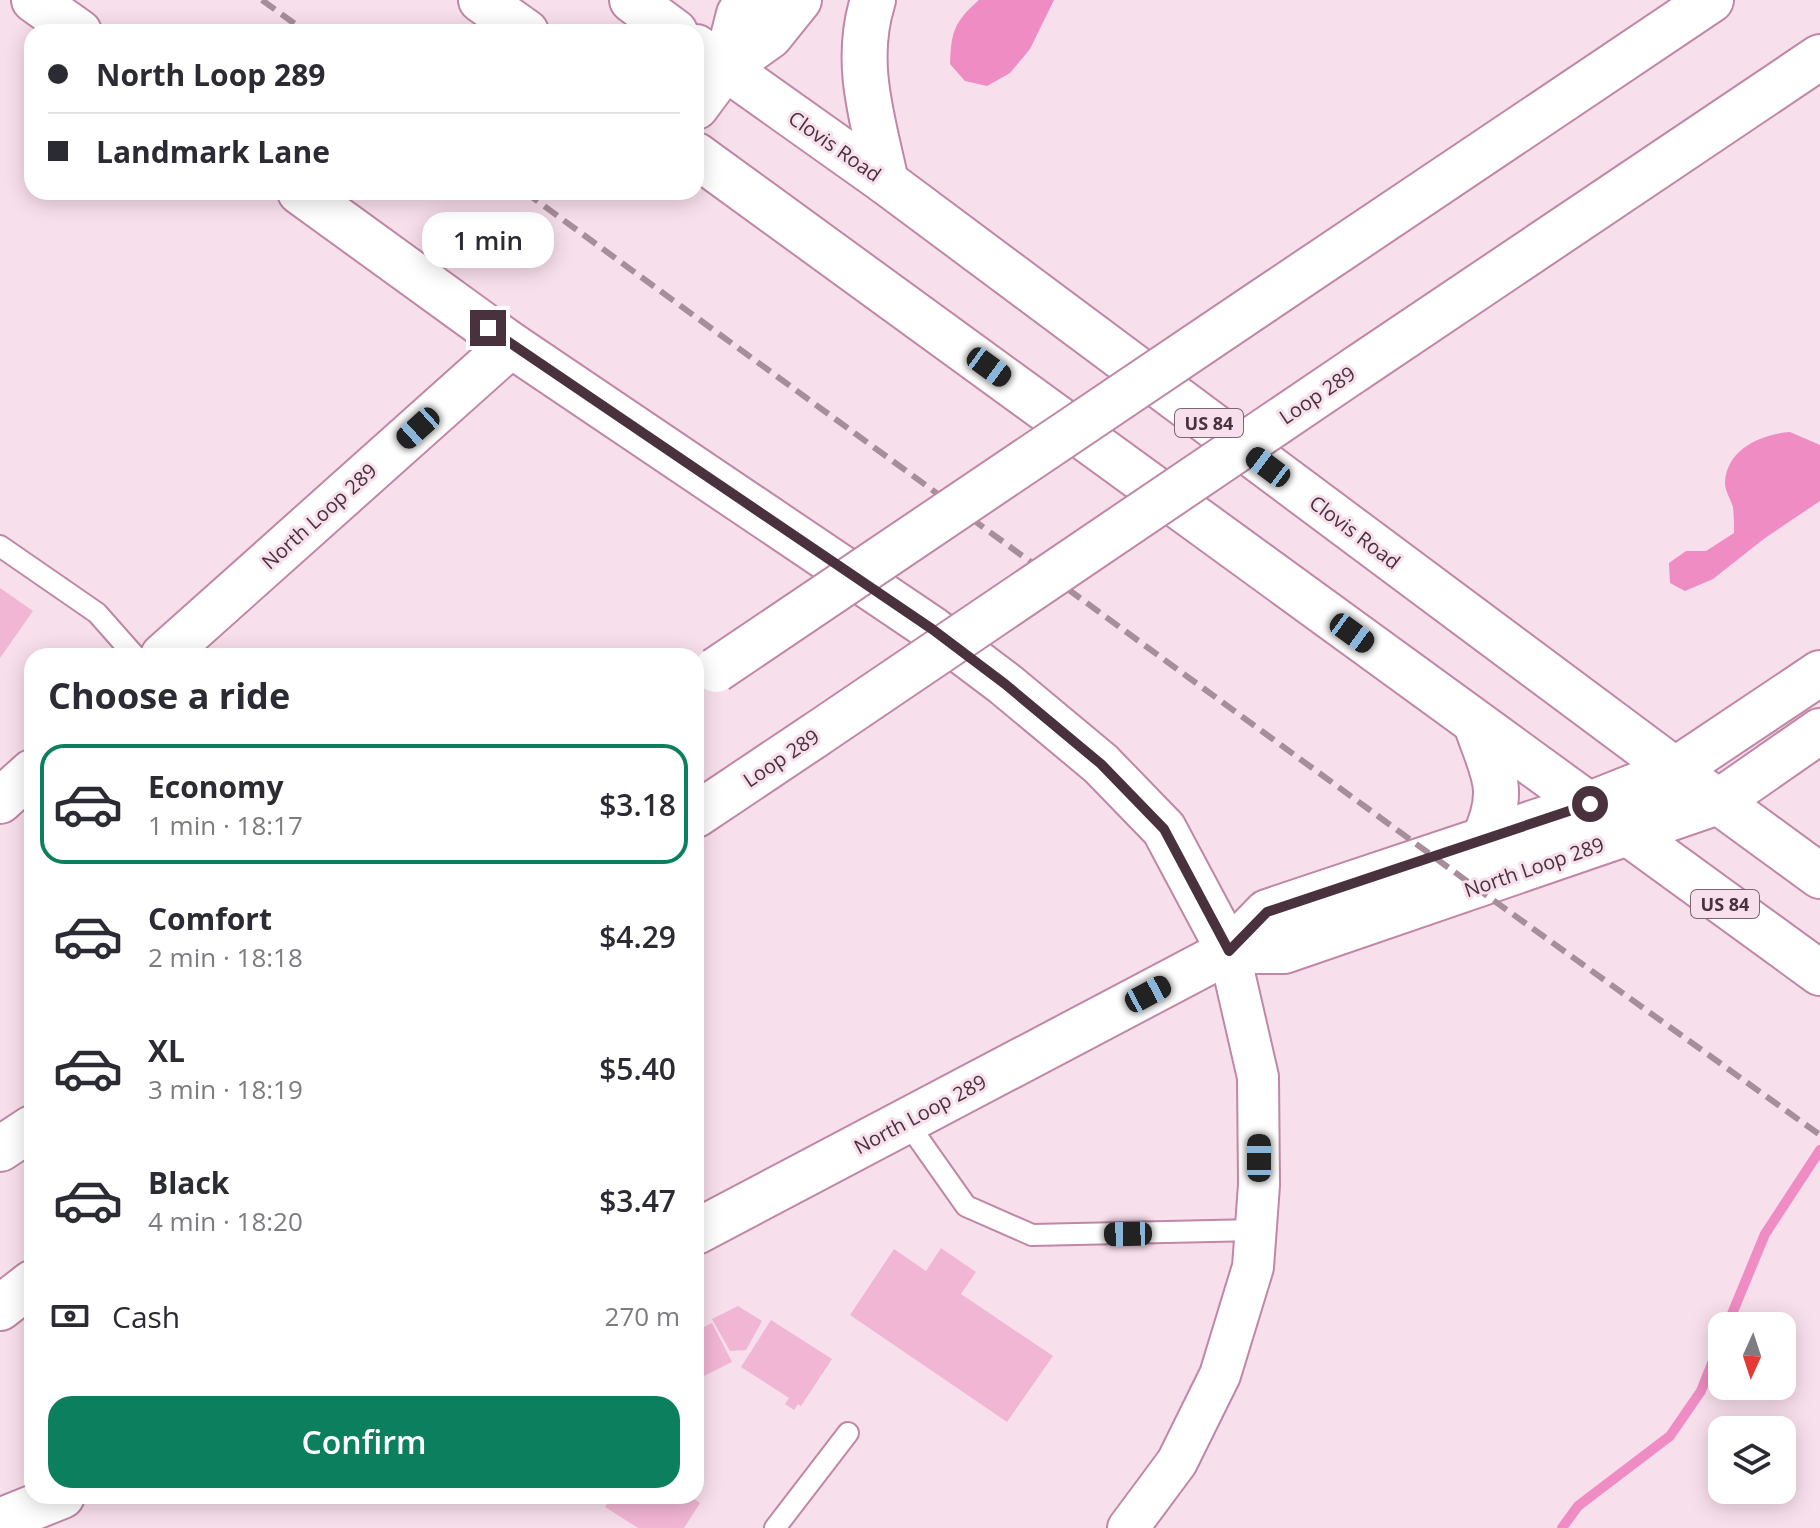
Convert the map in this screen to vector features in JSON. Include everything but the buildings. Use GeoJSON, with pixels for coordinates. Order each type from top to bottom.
{"type":"FeatureCollection","features":[{"type":"Feature","properties":{"kind":"main road"},"geometry":{"type":"LineString","coordinates":[[34,0],[68,24]]}},
{"type":"Feature","properties":{"kind":"main road"},"geometry":{"type":"LineString","coordinates":[[481,0],[515,24]]}},
{"type":"Feature","properties":{"kind":"main road"},"geometry":{"type":"LineString","coordinates":[[632,0],[664,24]]}},
{"type":"Feature","properties":{"kind":"main road"},"geometry":{"type":"LineString","coordinates":[[704,79],[710,58],[749,0]]}},
{"type":"Feature","properties":{"kind":"main road"},"geometry":{"type":"LineString","coordinates":[[710,58],[770,36],[799,0]]}},
{"type":"Feature","properties":{"kind":"main road"},"geometry":{"type":"LineString","coordinates":[[873,0],[864,28],[864,83],[886,182]]}},
{"type":"Feature","properties":{"kind":"main road"},"geometry":{"type":"LineString","coordinates":[[706,676],[1711,0]]}},
{"type":"Feature","properties":{"kind":"main road","name":"Loop 289"},"geometry":{"type":"LineString","coordinates":[[704,810],[1820,57]]}},
{"type":"Feature","properties":{"kind":"main road","name":"Clovis Road"},"geometry":{"type":"LineString","coordinates":[[710,58],[886,182],[1820,876]]}},
{"type":"Feature","properties":{"kind":"main road","name":"US 84"},"geometry":{"type":"LineString","coordinates":[[704,161],[1820,973]]}},
{"type":"Feature","properties":{"kind":"main road"},"geometry":{"type":"LineString","coordinates":[[311,200],[511,345],[932,629],[1005,684],[1101,764],[1164,829],[1229,951]]}},
{"type":"Feature","properties":{"kind":"main road","name":"North Loop 289"},"geometry":{"type":"LineString","coordinates":[[172,648],[511,345]]}},
{"type":"Feature","properties":{"kind":"main road","name":"North Loop 289"},"geometry":{"type":"LineString","coordinates":[[704,1228],[1229,951],[1267,912],[1590,804],[1675,770],[1820,673]]}},
{"type":"Feature","properties":{"kind":"main road"},"geometry":{"type":"LineString","coordinates":[[1476,724],[1497,786],[1495,815],[1484,839]]}},
{"type":"Feature","properties":{"kind":"main road","name":"North Loop 289"},"geometry":{"type":"LineString","coordinates":[[1229,951],[1284,951],[1718,802],[1820,731]]}},
{"type":"Feature","properties":{"kind":"main road"},"geometry":{"type":"LineString","coordinates":[[0,801],[24,779]]}},
{"type":"Feature","properties":{"kind":"main road"},"geometry":{"type":"LineString","coordinates":[[0,1149],[24,1133]]}},
{"type":"Feature","properties":{"kind":"main road"},"geometry":{"type":"LineString","coordinates":[[0,1278],[24,1262]]}},
{"type":"Feature","properties":{"kind":"main road"},"geometry":{"type":"LineString","coordinates":[[0,1308],[24,1289]]}},
{"type":"Feature","properties":{"kind":"main road"},"geometry":{"type":"LineString","coordinates":[[0,1521],[42,1504]]}},
{"type":"Feature","properties":{"kind":"street"},"geometry":{"type":"LineString","coordinates":[[1128,1528],[1177,1462],[1220,1375],[1253,1267],[1259,1185],[1258,1077],[1229,951]]}},
{"type":"Feature","properties":{"kind":"lane"},"geometry":{"type":"LineString","coordinates":[[0,546],[97,613],[128,648]]}},
{"type":"Feature","properties":{"kind":"lane"},"geometry":{"type":"LineString","coordinates":[[906,1121],[966,1206],[1032,1235],[1256,1230]]}},
{"type":"Feature","properties":{"kind":"lane"},"geometry":{"type":"LineString","coordinates":[[775,1528],[848,1433]]}},
{"type":"Feature","properties":{"kind":"shaded area"},"geometry":{"type":"Polygon","coordinates":[[[979,0],[1054,0],[1030,49],[1010,73],[987,86],[965,81],[950,64],[956,28],[979,0]]]}},
{"type":"Feature","properties":{"kind":"shaded area"},"geometry":{"type":"Polygon","coordinates":[[[1790,432],[1820,445],[1820,501],[1765,538],[1713,579],[1685,591],[1670,583],[1669,563],[1686,551],[1706,551],[1734,533],[1733,507],[1725,483],[1727,471],[1739,452],[1757,440],[1790,432]]]}},
{"type":"Feature","properties":{"kind":"waterway"},"geometry":{"type":"LineString","coordinates":[[1733,1312],[1765,1234],[1820,1150]]}},
{"type":"Feature","properties":{"kind":"waterway"},"geometry":{"type":"LineString","coordinates":[[1562,1528],[1578,1506],[1670,1436],[1701,1391],[1708,1373]]}},
{"type":"Feature","properties":{"kind":"railway"},"geometry":{"type":"LineString","coordinates":[[262,0],[295,24]]}},
{"type":"Feature","properties":{"kind":"railway"},"geometry":{"type":"LineString","coordinates":[[536,200],[1475,887],[1820,1135]]}},
{"type":"Feature","properties":{"kind":"route"},"geometry":{"type":"LineString","coordinates":[[488,328],[932,629],[1005,684],[1101,764],[1164,829],[1229,951],[1267,912],[1590,804]]}}]}
